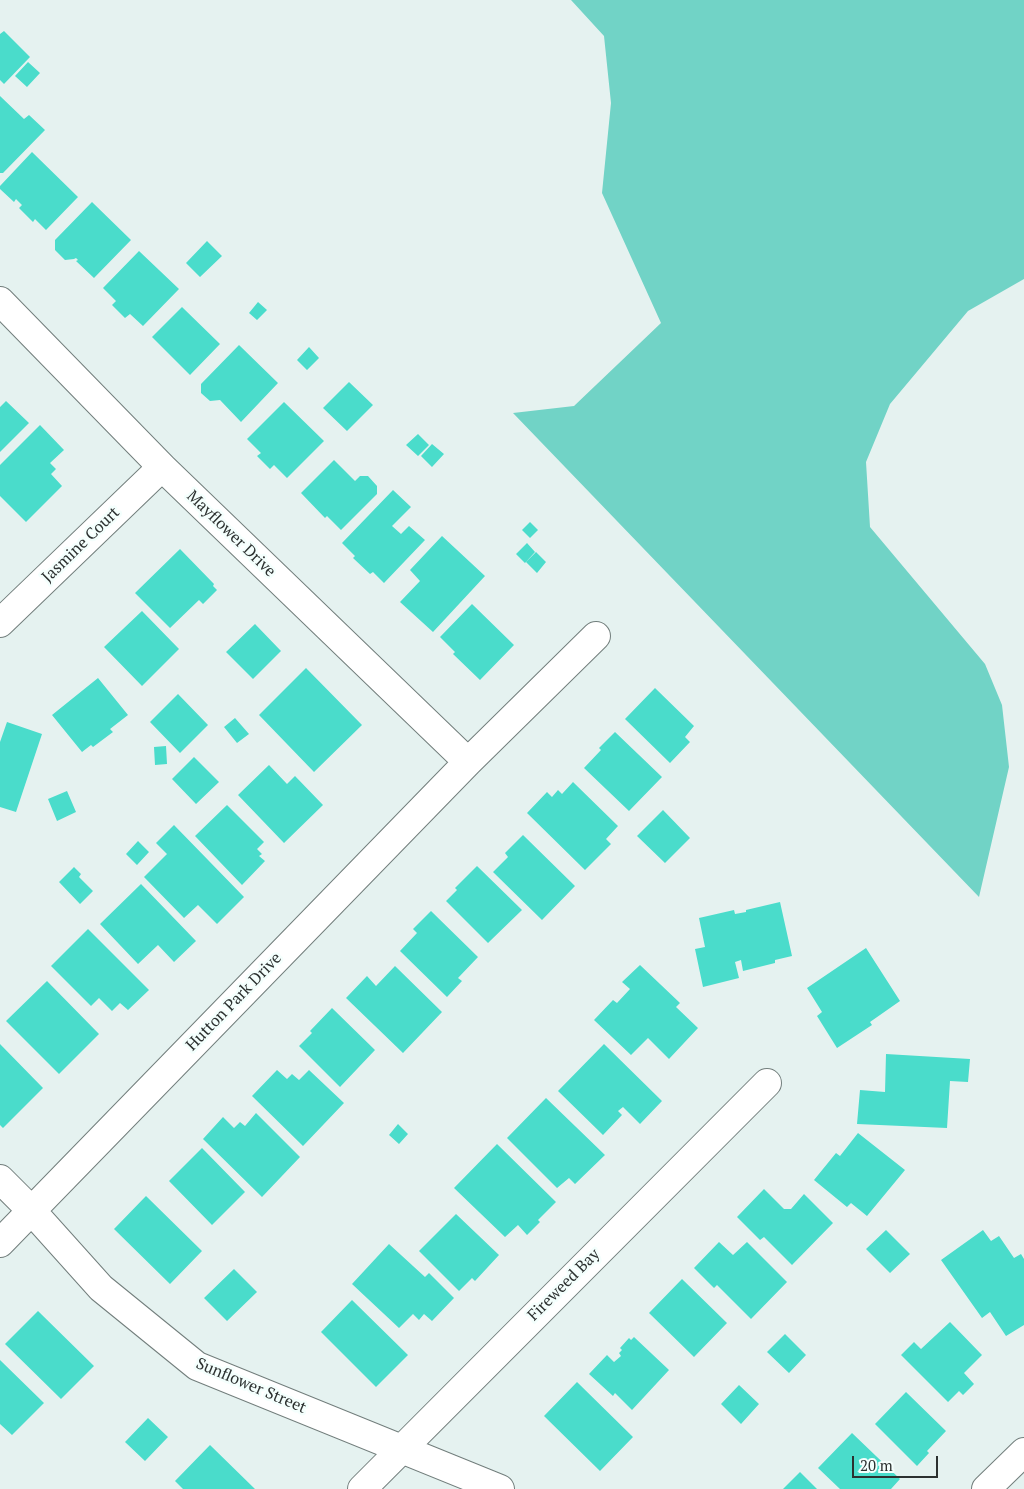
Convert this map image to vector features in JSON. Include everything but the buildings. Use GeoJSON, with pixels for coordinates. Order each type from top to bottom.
{"type":"FeatureCollection","features":[{"type":"Feature","properties":{"kind":"street","name":"Mayflower Drive"},"geometry":{"type":"LineString","coordinates":[[0,301],[162,467],[468,762]]}},
{"type":"Feature","properties":{"kind":"street","name":"Jasmine Court"},"geometry":{"type":"LineString","coordinates":[[0,623],[162,467]]}},
{"type":"Feature","properties":{"kind":"street","name":"Hutton Park Drive"},"geometry":{"type":"LineString","coordinates":[[0,1243],[468,762],[596,636]]}},
{"type":"Feature","properties":{"kind":"street","name":"Fireweed Bay"},"geometry":{"type":"LineString","coordinates":[[362,1489],[767,1082]]}},
{"type":"Feature","properties":{"kind":"street","name":"Sunflower Street"},"geometry":{"type":"LineString","coordinates":[[0,1179],[32,1210],[101,1288],[197,1366],[500,1489]]}},
{"type":"Feature","properties":{"kind":"street"},"geometry":{"type":"LineString","coordinates":[[986,1489],[1024,1452]]}},
{"type":"Feature","properties":{"kind":"green space"},"geometry":{"type":"Polygon","coordinates":[[[571,0],[1024,0],[1024,279],[968,311],[890,404],[866,462],[870,527],[985,664],[1002,705],[1009,767],[979,897],[513,413],[574,406],[661,323],[602,193],[611,103],[604,36],[571,0]]]}}]}
